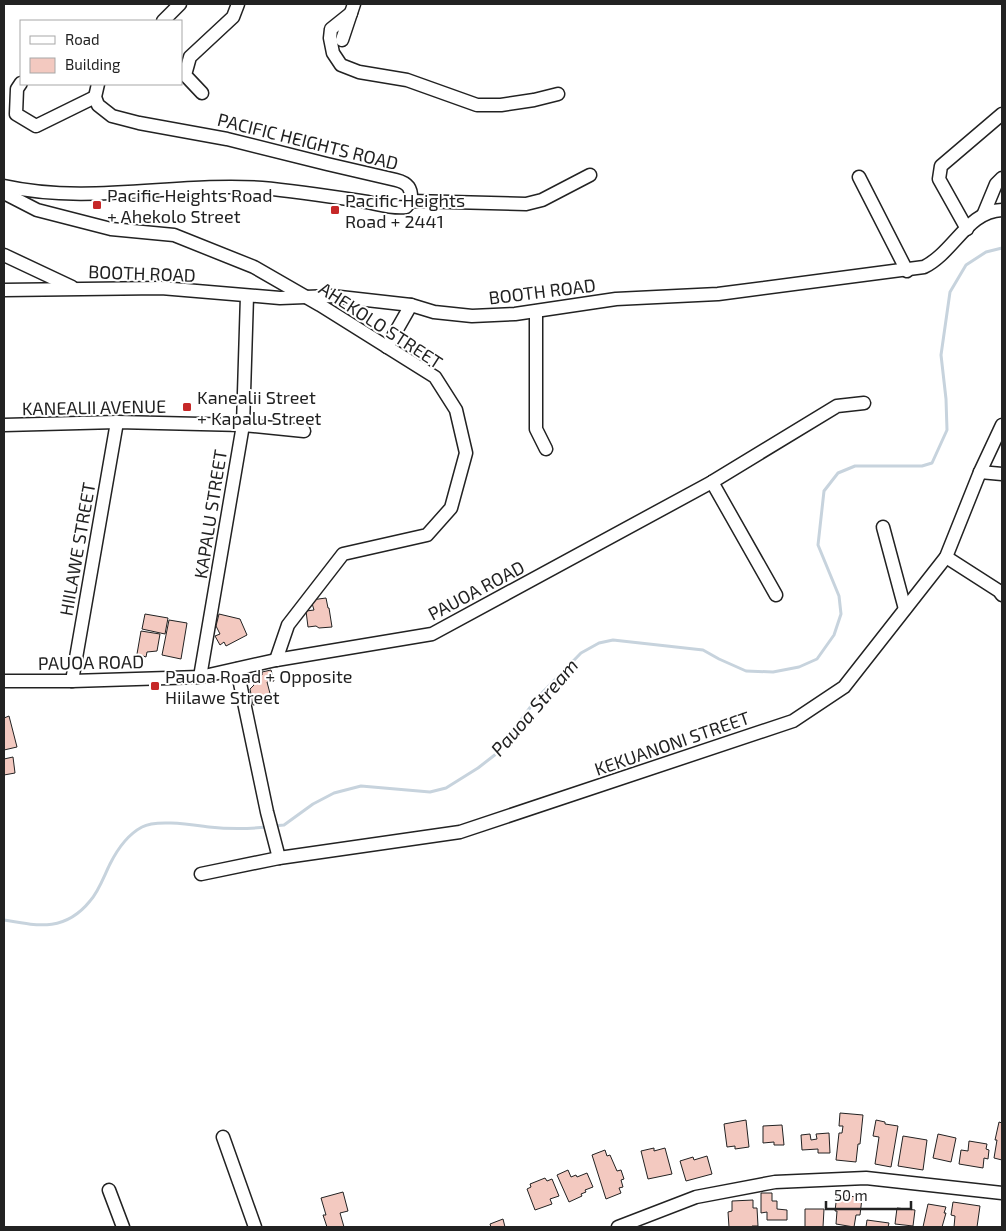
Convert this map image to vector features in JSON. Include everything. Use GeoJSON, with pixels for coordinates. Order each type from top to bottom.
{"type":"FeatureCollection","features":[{"type":"Feature","properties":{"kind":"street"},"geometry":{"type":"LineString","coordinates":[[164,20],[180,4]]}},
{"type":"Feature","properties":{"kind":"street"},"geometry":{"type":"LineString","coordinates":[[202,93],[185,75],[190,57],[233,17],[238,4]]}},
{"type":"Feature","properties":{"kind":"street"},"geometry":{"type":"LineString","coordinates":[[342,40],[352,8]]}},
{"type":"Feature","properties":{"kind":"street"},"geometry":{"type":"LineString","coordinates":[[352,8],[331,29],[330,38],[333,53],[341,65],[359,72],[407,80],[477,105],[509,104],[558,94]]}},
{"type":"Feature","properties":{"kind":"street"},"geometry":{"type":"LineString","coordinates":[[20,84],[17,89],[16,114],[36,126],[95,97],[98,85]]}},
{"type":"Feature","properties":{"kind":"street","name":"PACIFIC HEIGHTS ROAD"},"geometry":{"type":"LineString","coordinates":[[95,97],[98,105],[104,111],[121,118],[227,139],[401,181],[412,191],[411,201]]}},
{"type":"Feature","properties":{"kind":"street"},"geometry":{"type":"LineString","coordinates":[[967,228],[939,180],[941,166],[1002,114]]}},
{"type":"Feature","properties":{"kind":"street"},"geometry":{"type":"LineString","coordinates":[[4,186],[26,190],[88,193],[200,187],[263,188],[362,201],[392,207],[406,207],[411,201],[526,204],[542,200],[590,174]]}},
{"type":"Feature","properties":{"kind":"street"},"geometry":{"type":"LineString","coordinates":[[859,177],[907,271]]}},
{"type":"Feature","properties":{"kind":"street"},"geometry":{"type":"LineString","coordinates":[[984,213],[996,184],[1002,178]]}},
{"type":"Feature","properties":{"kind":"street","name":"AHEKOLO STREET"},"geometry":{"type":"LineString","coordinates":[[4,193],[38,210],[111,229],[174,235],[254,267],[307,297],[435,377],[456,410],[466,453],[451,508],[427,535],[343,554],[288,624],[276,660]]}},
{"type":"Feature","properties":{"kind":"street"},"geometry":{"type":"LineString","coordinates":[[984,213],[1002,210]]}},
{"type":"Feature","properties":{"kind":"street","name":"BOOTH ROAD"},"geometry":{"type":"LineString","coordinates":[[4,290],[161,288],[247,296],[331,296],[411,305],[434,312],[472,316],[536,312],[606,300],[718,294],[907,271],[924,267],[934,262],[984,213]]}},
{"type":"Feature","properties":{"kind":"street"},"geometry":{"type":"LineString","coordinates":[[4,255],[75,289]]}},
{"type":"Feature","properties":{"kind":"street","name":"KAPALU STREET"},"geometry":{"type":"LineString","coordinates":[[200,677],[243,425],[247,296]]}},
{"type":"Feature","properties":{"kind":"street"},"geometry":{"type":"LineString","coordinates":[[387,347],[411,305]]}},
{"type":"Feature","properties":{"kind":"street"},"geometry":{"type":"LineString","coordinates":[[536,312],[536,429],[546,449]]}},
{"type":"Feature","properties":{"kind":"street","name":"PAUOA ROAD"},"geometry":{"type":"LineString","coordinates":[[4,681],[200,677],[276,660],[432,634],[712,482],[838,406],[864,402]]}},
{"type":"Feature","properties":{"kind":"street","name":"KANEALII AVENUE"},"geometry":{"type":"LineString","coordinates":[[4,425],[117,422],[243,425],[304,431]]}},
{"type":"Feature","properties":{"kind":"street","name":"HIILAWE STREET"},"geometry":{"type":"LineString","coordinates":[[72,681],[117,422]]}},
{"type":"Feature","properties":{"kind":"street","name":"KEKUANONI STREET"},"geometry":{"type":"LineString","coordinates":[[201,874],[279,858],[460,832],[793,721],[844,687],[946,557],[980,472],[1002,425]]}},
{"type":"Feature","properties":{"kind":"street"},"geometry":{"type":"LineString","coordinates":[[980,472],[1002,474]]}},
{"type":"Feature","properties":{"kind":"street"},"geometry":{"type":"LineString","coordinates":[[712,482],[776,595]]}},
{"type":"Feature","properties":{"kind":"street"},"geometry":{"type":"LineString","coordinates":[[883,527],[905,609]]}},
{"type":"Feature","properties":{"kind":"street"},"geometry":{"type":"LineString","coordinates":[[946,557],[999,591],[1002,595]]}},
{"type":"Feature","properties":{"kind":"street"},"geometry":{"type":"LineString","coordinates":[[237,670],[267,812],[279,858]]}},
{"type":"Feature","properties":{"kind":"street"},"geometry":{"type":"LineString","coordinates":[[223,1137],[255,1227]]}},
{"type":"Feature","properties":{"kind":"street"},"geometry":{"type":"LineString","coordinates":[[618,1227],[696,1197],[775,1182],[866,1178],[1002,1193]]}},
{"type":"Feature","properties":{"kind":"street"},"geometry":{"type":"LineString","coordinates":[[109,1190],[122,1227]]}},
{"type":"Feature","properties":{"kind":"building"},"geometry":{"type":"Polygon","coordinates":[[[326,598],[332,627],[308,627],[306,611],[314,610],[311,600],[326,598]]]}},
{"type":"Feature","properties":{"kind":"building"},"geometry":{"type":"Polygon","coordinates":[[[145,614],[168,618],[165,634],[142,629],[145,614]]]}},
{"type":"Feature","properties":{"kind":"building"},"geometry":{"type":"Polygon","coordinates":[[[219,614],[240,619],[247,635],[226,646],[224,642],[220,645],[215,636],[220,634],[216,626],[219,614]]]}},
{"type":"Feature","properties":{"kind":"building"},"geometry":{"type":"Polygon","coordinates":[[[169,620],[187,623],[181,659],[162,655],[169,620]]]}},
{"type":"Feature","properties":{"kind":"building"},"geometry":{"type":"Polygon","coordinates":[[[141,631],[160,634],[157,651],[147,652],[146,657],[137,654],[141,631]]]}},
{"type":"Feature","properties":{"kind":"building"},"geometry":{"type":"Polygon","coordinates":[[[271,670],[274,681],[267,682],[272,701],[253,705],[250,689],[254,685],[252,678],[262,675],[262,672],[271,670]]]}},
{"type":"Feature","properties":{"kind":"building"},"geometry":{"type":"Polygon","coordinates":[[[9,716],[17,747],[4,750],[4,718],[9,716]]]}},
{"type":"Feature","properties":{"kind":"building"},"geometry":{"type":"Polygon","coordinates":[[[13,757],[15,773],[4,775],[4,759],[13,757]]]}},
{"type":"Feature","properties":{"kind":"building"},"geometry":{"type":"Polygon","coordinates":[[[840,1113],[863,1115],[856,1162],[836,1160],[839,1133],[842,1133],[843,1126],[839,1126],[840,1113]]]}},
{"type":"Feature","properties":{"kind":"building"},"geometry":{"type":"Polygon","coordinates":[[[746,1120],[749,1147],[735,1149],[735,1146],[727,1147],[724,1124],[746,1120]]]}},
{"type":"Feature","properties":{"kind":"building"},"geometry":{"type":"Polygon","coordinates":[[[876,1120],[898,1126],[891,1167],[875,1164],[879,1137],[873,1136],[876,1120]]]}},
{"type":"Feature","properties":{"kind":"building"},"geometry":{"type":"Polygon","coordinates":[[[999,1122],[1002,1123],[1002,1160],[994,1158],[999,1122]]]}},
{"type":"Feature","properties":{"kind":"building"},"geometry":{"type":"Polygon","coordinates":[[[782,1125],[784,1145],[774,1145],[774,1142],[763,1143],[763,1126],[782,1125]]]}},
{"type":"Feature","properties":{"kind":"building"},"geometry":{"type":"Polygon","coordinates":[[[829,1133],[830,1153],[818,1153],[818,1149],[802,1150],[801,1135],[810,1134],[811,1140],[817,1139],[816,1134],[829,1133]]]}},
{"type":"Feature","properties":{"kind":"building"},"geometry":{"type":"Polygon","coordinates":[[[938,1134],[956,1138],[951,1162],[933,1158],[938,1134]]]}},
{"type":"Feature","properties":{"kind":"building"},"geometry":{"type":"Polygon","coordinates":[[[903,1136],[927,1140],[923,1170],[898,1166],[903,1136]]]}},
{"type":"Feature","properties":{"kind":"building"},"geometry":{"type":"Polygon","coordinates":[[[969,1141],[987,1144],[986,1149],[989,1150],[988,1159],[984,1158],[983,1168],[959,1164],[961,1150],[968,1151],[969,1141]]]}},
{"type":"Feature","properties":{"kind":"building"},"geometry":{"type":"Polygon","coordinates":[[[654,1148],[654,1151],[665,1148],[672,1174],[648,1179],[641,1151],[654,1148]]]}},
{"type":"Feature","properties":{"kind":"building"},"geometry":{"type":"Polygon","coordinates":[[[605,1150],[607,1156],[610,1155],[617,1171],[621,1170],[624,1179],[621,1180],[623,1187],[619,1188],[621,1193],[606,1199],[592,1155],[605,1150]]]}},
{"type":"Feature","properties":{"kind":"building"},"geometry":{"type":"Polygon","coordinates":[[[707,1156],[712,1174],[686,1181],[680,1161],[693,1157],[694,1160],[707,1156]]]}},
{"type":"Feature","properties":{"kind":"building"},"geometry":{"type":"Polygon","coordinates":[[[568,1170],[571,1177],[587,1173],[593,1187],[585,1190],[586,1192],[581,1194],[582,1196],[569,1202],[557,1175],[568,1170]]]}},
{"type":"Feature","properties":{"kind":"building"},"geometry":{"type":"Polygon","coordinates":[[[545,1178],[547,1181],[552,1179],[559,1196],[550,1199],[552,1204],[535,1210],[527,1189],[531,1187],[530,1184],[545,1178]]]}},
{"type":"Feature","properties":{"kind":"building"},"geometry":{"type":"Polygon","coordinates":[[[343,1192],[348,1211],[340,1213],[344,1227],[327,1227],[321,1198],[343,1192]]]}},
{"type":"Feature","properties":{"kind":"building"},"geometry":{"type":"Polygon","coordinates":[[[761,1193],[772,1193],[772,1201],[777,1201],[777,1209],[787,1210],[787,1220],[767,1220],[767,1212],[761,1213],[761,1193]]]}},
{"type":"Feature","properties":{"kind":"building"},"geometry":{"type":"Polygon","coordinates":[[[837,1194],[862,1198],[860,1215],[856,1215],[854,1227],[836,1224],[837,1194]]]}},
{"type":"Feature","properties":{"kind":"building"},"geometry":{"type":"Polygon","coordinates":[[[753,1200],[753,1208],[757,1208],[758,1226],[729,1227],[728,1212],[732,1211],[732,1201],[753,1200]]]}},
{"type":"Feature","properties":{"kind":"building"},"geometry":{"type":"Polygon","coordinates":[[[953,1202],[980,1206],[977,1227],[954,1227],[955,1216],[951,1215],[953,1202]]]}},
{"type":"Feature","properties":{"kind":"building"},"geometry":{"type":"Polygon","coordinates":[[[928,1204],[946,1207],[942,1227],[923,1227],[928,1204]]]}},
{"type":"Feature","properties":{"kind":"building"},"geometry":{"type":"Polygon","coordinates":[[[897,1208],[915,1210],[913,1226],[895,1224],[897,1208]]]}},
{"type":"Feature","properties":{"kind":"building"},"geometry":{"type":"Polygon","coordinates":[[[805,1209],[824,1209],[823,1227],[805,1227],[805,1209]]]}},
{"type":"Feature","properties":{"kind":"building"},"geometry":{"type":"Polygon","coordinates":[[[503,1219],[505,1227],[491,1227],[490,1224],[503,1219]]]}},
{"type":"Feature","properties":{"kind":"building"},"geometry":{"type":"Polygon","coordinates":[[[867,1220],[889,1223],[888,1227],[866,1227],[867,1220]]]}},
{"type":"Feature","properties":{"kind":"waterway","name":"Pauoa Stream"},"geometry":{"type":"LineString","coordinates":[[273,826],[284,825],[313,804],[334,793],[361,786],[430,792],[446,788],[496,754],[537,698],[581,653],[599,643],[613,640],[703,650],[746,671],[773,672],[799,667],[817,659],[834,635],[841,614],[839,596],[818,545],[824,491],[838,473],[855,466],[922,466],[932,463],[947,430],[941,355],[950,292],[966,265],[986,252],[1002,248]]}},
{"type":"Feature","properties":{"kind":"waterway","name":"Pauoa Stream"},"geometry":{"type":"LineString","coordinates":[[4,920],[40,925],[61,922],[71,918],[81,911],[93,897],[123,843],[142,827],[156,823],[231,828],[267,827]]}},
{"type":"Feature","properties":{"kind":"place","name":"Pacific Heights Road + Ahekolo Street"},"geometry":{"type":"Point","coordinates":[97,205]}},
{"type":"Feature","properties":{"kind":"place","name":"Pacific Heights Road + 2441"},"geometry":{"type":"Point","coordinates":[335,210]}},
{"type":"Feature","properties":{"kind":"place","name":"Kanealii Street + Kapalu Street"},"geometry":{"type":"Point","coordinates":[187,407]}},
{"type":"Feature","properties":{"kind":"place","name":"Pauoa Road + Opposite Hiilawe Street"},"geometry":{"type":"Point","coordinates":[155,686]}}]}
